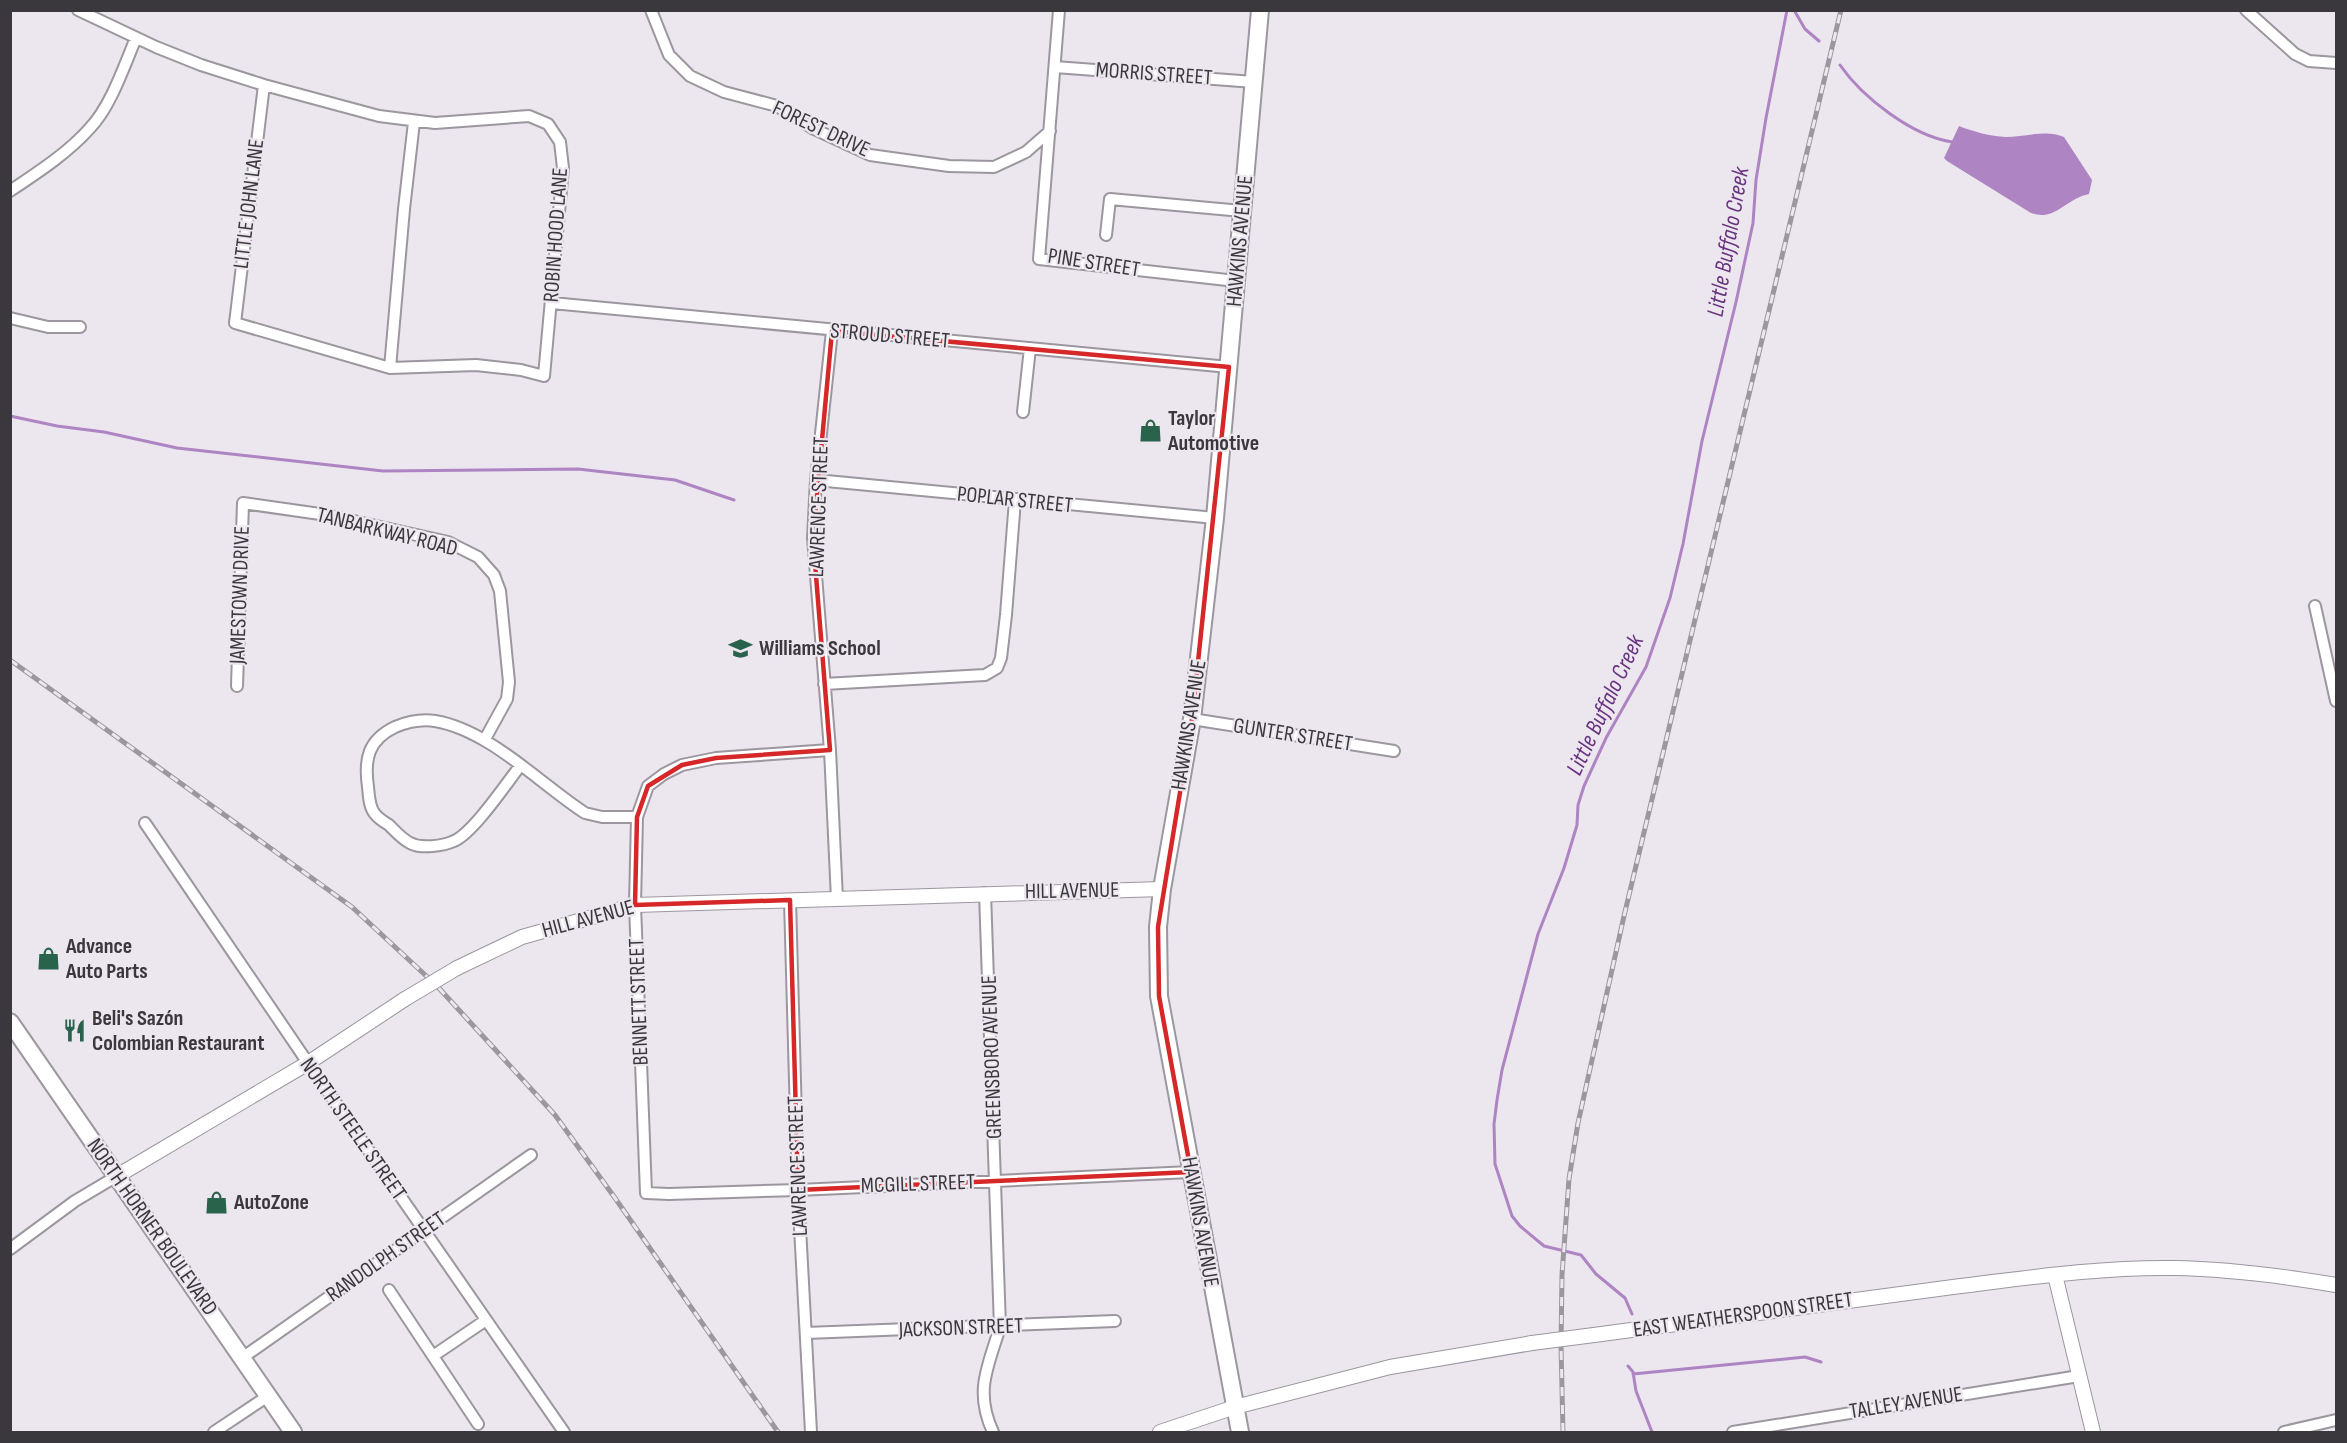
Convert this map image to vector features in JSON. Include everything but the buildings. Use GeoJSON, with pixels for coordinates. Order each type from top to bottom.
{"type":"FeatureCollection","features":[{"type":"Feature","properties":{"kind":"main road","name":"HAWKINS AVENUE"},"geometry":{"type":"LineString","coordinates":[[1240,1432],[1159,996],[1158,927],[1162,889],[1192,719],[1215,518],[1260,10]]}},
{"type":"Feature","properties":{"kind":"main road","name":"NORTH HORNER BOULEVARD"},"geometry":{"type":"LineString","coordinates":[[10,1022],[293,1432]]}},
{"type":"Feature","properties":{"kind":"street","name":"ROBIN HOOD LANE"},"geometry":{"type":"LineString","coordinates":[[78,10],[136,38],[201,65],[264,85],[380,116],[435,123],[529,116],[548,124],[561,142],[563,168],[544,376],[521,370],[476,366],[390,368]]}},
{"type":"Feature","properties":{"kind":"street"},"geometry":{"type":"LineString","coordinates":[[1050,131],[1059,10]]}},
{"type":"Feature","properties":{"kind":"street"},"geometry":{"type":"LineString","coordinates":[[2246,10],[2295,54],[2309,61],[2337,63]]}},
{"type":"Feature","properties":{"kind":"street","name":"FOREST DRIVE"},"geometry":{"type":"LineString","coordinates":[[652,14],[669,54],[690,76],[723,92],[777,106],[814,129],[870,154],[949,166],[994,167],[1021,155],[1050,131]]}},
{"type":"Feature","properties":{"kind":"street"},"geometry":{"type":"LineString","coordinates":[[10,191],[35,174],[90,128],[99,116],[121,74],[136,38]]}},
{"type":"Feature","properties":{"kind":"street","name":"MORRIS STREET"},"geometry":{"type":"LineString","coordinates":[[1055,68],[1254,81]]}},
{"type":"Feature","properties":{"kind":"street","name":"LITTLE JOHN LANE"},"geometry":{"type":"LineString","coordinates":[[264,85],[235,324],[390,368]]}},
{"type":"Feature","properties":{"kind":"street"},"geometry":{"type":"LineString","coordinates":[[390,368],[414,122]]}},
{"type":"Feature","properties":{"kind":"street","name":"PINE STREET"},"geometry":{"type":"LineString","coordinates":[[1050,131],[1039,260],[1236,282]]}},
{"type":"Feature","properties":{"kind":"street"},"geometry":{"type":"LineString","coordinates":[[1106,235],[1110,199],[1242,211]]}},
{"type":"Feature","properties":{"kind":"street","name":"STROUD STREET"},"geometry":{"type":"LineString","coordinates":[[552,303],[1229,367]]}},
{"type":"Feature","properties":{"kind":"street"},"geometry":{"type":"LineString","coordinates":[[10,318],[48,327],[80,327]]}},
{"type":"Feature","properties":{"kind":"street","name":"LAWRENCE STREET"},"geometry":{"type":"LineString","coordinates":[[832,331],[816,480],[813,538],[830,750],[837,899]]}},
{"type":"Feature","properties":{"kind":"street"},"geometry":{"type":"LineString","coordinates":[[1023,412],[1030,348]]}},
{"type":"Feature","properties":{"kind":"street","name":"POPLAR STREET"},"geometry":{"type":"LineString","coordinates":[[816,480],[1215,518]]}},
{"type":"Feature","properties":{"kind":"street"},"geometry":{"type":"LineString","coordinates":[[825,684],[984,675],[997,668],[1001,658],[1006,615],[1015,500]]}},
{"type":"Feature","properties":{"kind":"street","name":"JAMESTOWN DRIVE"},"geometry":{"type":"LineString","coordinates":[[237,686],[243,504]]}},
{"type":"Feature","properties":{"kind":"street","name":"TANBARKWAY ROAD"},"geometry":{"type":"LineString","coordinates":[[243,504],[327,515],[448,542],[478,557],[494,575],[500,591],[509,682],[507,699],[485,739]]}},
{"type":"Feature","properties":{"kind":"street"},"geometry":{"type":"LineString","coordinates":[[2315,606],[2337,701]]}},
{"type":"Feature","properties":{"kind":"street","name":"GUNTER STREET"},"geometry":{"type":"LineString","coordinates":[[1192,719],[1394,751]]}},
{"type":"Feature","properties":{"kind":"street"},"geometry":{"type":"LineString","coordinates":[[520,766],[464,835],[442,845],[413,844],[374,813],[368,786],[367,760],[375,740],[402,724],[433,721],[453,726],[485,739],[585,813],[602,817],[636,817]]}},
{"type":"Feature","properties":{"kind":"street","name":"BENNETT STREET"},"geometry":{"type":"LineString","coordinates":[[646,1193],[635,905],[636,817],[648,786],[664,774],[682,765],[716,758],[830,750]]}},
{"type":"Feature","properties":{"kind":"street","name":"NORTH STEELE STREET"},"geometry":{"type":"LineString","coordinates":[[145,823],[564,1432]]}},
{"type":"Feature","properties":{"kind":"street","name":"HILL AVENUE"},"geometry":{"type":"LineString","coordinates":[[117,1176],[308,1063],[405,999],[458,968],[522,937],[635,905],[1162,889]]}},
{"type":"Feature","properties":{"kind":"street","name":"GREENSBORO AVENUE"},"geometry":{"type":"LineString","coordinates":[[985,893],[997,1181],[1000,1327],[982,1385],[983,1402],[993,1432]]}},
{"type":"Feature","properties":{"kind":"street","name":"LAWRENCE STREET"},"geometry":{"type":"LineString","coordinates":[[790,900],[798,1190],[811,1432]]}},
{"type":"Feature","properties":{"kind":"street","name":"RANDOLPH STREET"},"geometry":{"type":"LineString","coordinates":[[242,1358],[531,1155]]}},
{"type":"Feature","properties":{"kind":"street","name":"MCGILL STREET"},"geometry":{"type":"LineString","coordinates":[[646,1193],[798,1190],[1191,1172]]}},
{"type":"Feature","properties":{"kind":"street"},"geometry":{"type":"LineString","coordinates":[[10,1249],[75,1202],[117,1176]]}},
{"type":"Feature","properties":{"kind":"street","name":"EAST WEATHERSPOON STREET"},"geometry":{"type":"LineString","coordinates":[[1160,1432],[1235,1407],[1390,1367],[1532,1343],[2055,1275],[2173,1268],[2264,1274],[2337,1285]]}},
{"type":"Feature","properties":{"kind":"street"},"geometry":{"type":"LineString","coordinates":[[2055,1275],[2093,1432]]}},
{"type":"Feature","properties":{"kind":"street"},"geometry":{"type":"LineString","coordinates":[[389,1290],[478,1424]]}},
{"type":"Feature","properties":{"kind":"street"},"geometry":{"type":"LineString","coordinates":[[433,1356],[486,1320]]}},
{"type":"Feature","properties":{"kind":"street","name":"JACKSON STREET"},"geometry":{"type":"LineString","coordinates":[[806,1333],[1115,1321]]}},
{"type":"Feature","properties":{"kind":"street","name":"TALLEY AVENUE"},"geometry":{"type":"LineString","coordinates":[[1732,1432],[2079,1376]]}},
{"type":"Feature","properties":{"kind":"street"},"geometry":{"type":"LineString","coordinates":[[213,1432],[268,1396]]}},
{"type":"Feature","properties":{"kind":"street"},"geometry":{"type":"LineString","coordinates":[[2284,1432],[2337,1420]]}},
{"type":"Feature","properties":{"kind":"highlighted area"},"geometry":{"type":"Polygon","coordinates":[[[832,331],[1229,367],[1192,719],[1158,927],[1159,996],[1191,1172],[798,1190],[790,900],[635,905],[637,817],[648,786],[682,765],[716,758],[830,750],[813,538],[832,331]]]}},
{"type":"Feature","properties":{"kind":"shaded area"},"geometry":{"type":"Polygon","coordinates":[[[1959,126],[2000,136],[2013,137],[2043,133],[2064,137],[2092,180],[2089,194],[2047,215],[2031,213],[1944,158],[1959,126]]]}},
{"type":"Feature","properties":{"kind":"waterway","name":"Little Buffalo Creek"},"geometry":{"type":"LineString","coordinates":[[1632,1314],[1625,1298],[1596,1274],[1581,1255],[1544,1246],[1520,1226],[1512,1216],[1495,1164],[1494,1124],[1502,1070],[1538,934],[1564,868],[1577,825],[1578,805],[1584,786],[1606,738],[1646,667],[1670,598],[1683,544],[1702,441],[1753,223],[1756,180],[1787,10]]}},
{"type":"Feature","properties":{"kind":"waterway"},"geometry":{"type":"LineString","coordinates":[[1794,10],[1805,29],[1819,41]]}},
{"type":"Feature","properties":{"kind":"waterway"},"geometry":{"type":"LineString","coordinates":[[1840,65],[1861,90],[1889,113],[1921,132],[1952,142]]}},
{"type":"Feature","properties":{"kind":"waterway"},"geometry":{"type":"LineString","coordinates":[[10,416],[57,426],[104,432],[177,448],[383,471],[578,469],[675,480],[734,500]]}},
{"type":"Feature","properties":{"kind":"waterway"},"geometry":{"type":"LineString","coordinates":[[1633,1374],[1805,1357],[1821,1362]]}},
{"type":"Feature","properties":{"kind":"waterway","name":"Little Buffalo Creek"},"geometry":{"type":"LineString","coordinates":[[1628,1366],[1633,1372],[1636,1391],[1652,1432]]}},
{"type":"Feature","properties":{"kind":"railway"},"geometry":{"type":"LineString","coordinates":[[1563,1432],[1562,1275],[1569,1179],[1578,1123],[1624,916],[1841,10]]}},
{"type":"Feature","properties":{"kind":"railway"},"geometry":{"type":"LineString","coordinates":[[10,660],[352,907],[437,986],[555,1115],[778,1432]]}},
{"type":"Feature","properties":{"kind":"place","name":"Taylor Automotive"},"geometry":{"type":"Point","coordinates":[1150,431]}},
{"type":"Feature","properties":{"kind":"place","name":"Williams School"},"geometry":{"type":"Point","coordinates":[741,648]}},
{"type":"Feature","properties":{"kind":"place","name":"Advance Auto Parts"},"geometry":{"type":"Point","coordinates":[48,959]}},
{"type":"Feature","properties":{"kind":"place","name":"Beli's Sazón Colombian Restaurant"},"geometry":{"type":"Point","coordinates":[74,1031]}},
{"type":"Feature","properties":{"kind":"place","name":"AutoZone"},"geometry":{"type":"Point","coordinates":[216,1202]}}]}
